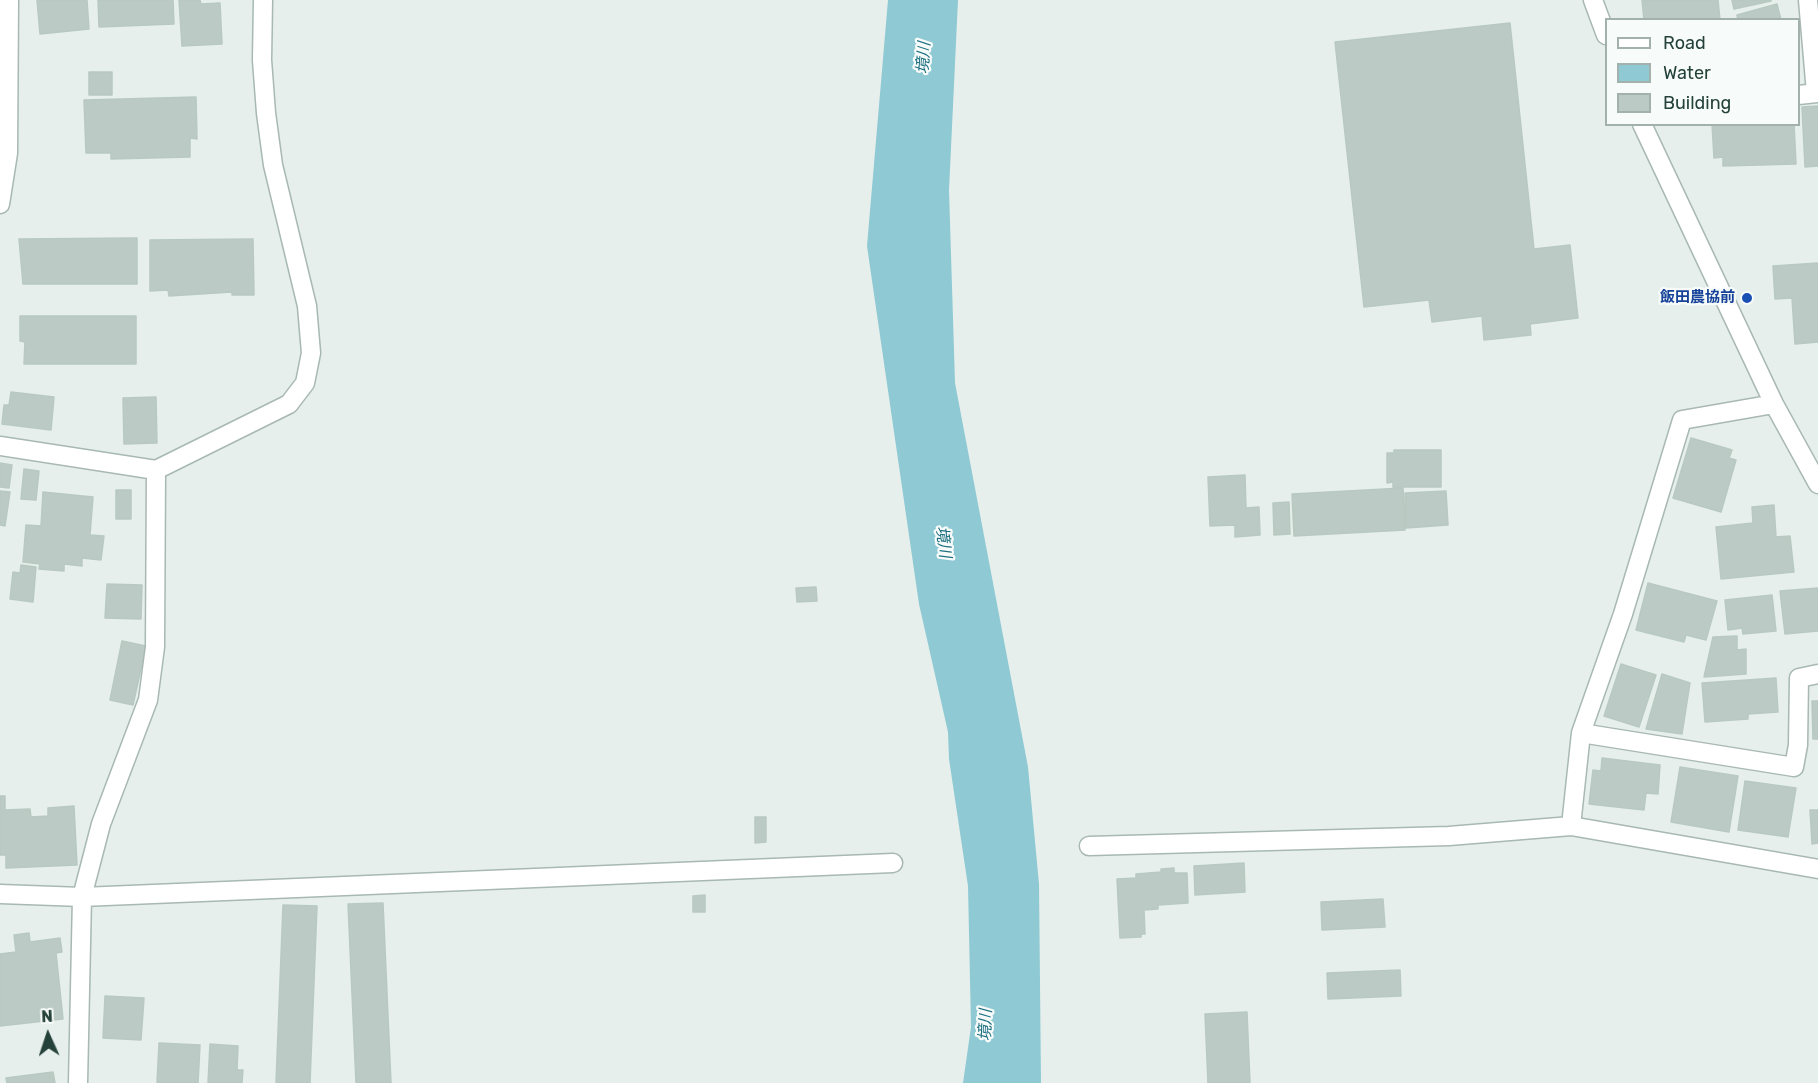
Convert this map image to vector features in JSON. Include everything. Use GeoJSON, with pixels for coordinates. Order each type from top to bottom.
{"type":"FeatureCollection","features":[{"type":"Feature","properties":{"kind":"street"},"geometry":{"type":"LineString","coordinates":[[0,204],[8,153],[9,0]]}},
{"type":"Feature","properties":{"kind":"street"},"geometry":{"type":"LineString","coordinates":[[0,446],[156,470],[289,404],[305,383],[311,353],[307,306],[273,165],[262,60],[263,0]]}},
{"type":"Feature","properties":{"kind":"street"},"geometry":{"type":"LineString","coordinates":[[1593,0],[1605,32]]}},
{"type":"Feature","properties":{"kind":"street"},"geometry":{"type":"LineString","coordinates":[[1808,0],[1811,94]]}},
{"type":"Feature","properties":{"kind":"street"},"geometry":{"type":"LineString","coordinates":[[1643,126],[1774,404],[1818,484]]}},
{"type":"Feature","properties":{"kind":"street"},"geometry":{"type":"LineString","coordinates":[[1571,826],[1581,733],[1623,614],[1682,420],[1774,404]]}},
{"type":"Feature","properties":{"kind":"street"},"geometry":{"type":"LineString","coordinates":[[78,1083],[82,897],[101,824],[148,700],[155,647],[156,470]]}},
{"type":"Feature","properties":{"kind":"street"},"geometry":{"type":"LineString","coordinates":[[1581,733],[1794,767],[1798,744],[1799,678],[1818,674]]}},
{"type":"Feature","properties":{"kind":"street"},"geometry":{"type":"LineString","coordinates":[[1089,846],[1438,837],[1571,826],[1818,869]]}},
{"type":"Feature","properties":{"kind":"street"},"geometry":{"type":"LineString","coordinates":[[0,894],[82,897],[893,862]]}},
{"type":"Feature","properties":{"kind":"water","name":"境川"},"geometry":{"type":"Polygon","coordinates":[[[888,0],[958,0],[949,190],[955,383],[1028,767],[1039,884],[1041,1083],[963,1083],[971,1027],[968,886],[949,759],[948,732],[919,604],[867,246],[888,0]]]}},
{"type":"Feature","properties":{"kind":"building"},"geometry":{"type":"Polygon","coordinates":[[[37,0],[87,0],[89,29],[40,34],[37,0]]]}},
{"type":"Feature","properties":{"kind":"building"},"geometry":{"type":"Polygon","coordinates":[[[98,0],[173,0],[174,24],[99,27],[98,0]]]}},
{"type":"Feature","properties":{"kind":"building"},"geometry":{"type":"Polygon","coordinates":[[[179,0],[200,0],[201,4],[220,3],[222,44],[182,46],[179,0]]]}},
{"type":"Feature","properties":{"kind":"building"},"geometry":{"type":"Polygon","coordinates":[[[1642,0],[1718,0],[1720,18],[1644,18],[1642,0]]]}},
{"type":"Feature","properties":{"kind":"building"},"geometry":{"type":"Polygon","coordinates":[[[1732,0],[1771,0],[1771,1],[1734,9],[1732,0]]]}},
{"type":"Feature","properties":{"kind":"building"},"geometry":{"type":"Polygon","coordinates":[[[1777,4],[1780,18],[1738,18],[1737,15],[1777,4]]]}},
{"type":"Feature","properties":{"kind":"building"},"geometry":{"type":"Polygon","coordinates":[[[1510,23],[1534,249],[1570,245],[1578,318],[1530,324],[1531,335],[1484,340],[1482,316],[1432,322],[1429,300],[1364,307],[1335,42],[1510,23]]]}},
{"type":"Feature","properties":{"kind":"building"},"geometry":{"type":"Polygon","coordinates":[[[89,72],[112,72],[112,95],[89,95],[89,72]]]}},
{"type":"Feature","properties":{"kind":"building"},"geometry":{"type":"Polygon","coordinates":[[[196,97],[197,139],[190,138],[190,157],[111,159],[111,153],[86,153],[84,100],[196,97]]]}},
{"type":"Feature","properties":{"kind":"building"},"geometry":{"type":"Polygon","coordinates":[[[1818,106],[1818,166],[1805,167],[1802,107],[1818,106]]]}},
{"type":"Feature","properties":{"kind":"building"},"geometry":{"type":"Polygon","coordinates":[[[1712,126],[1794,126],[1796,164],[1723,166],[1723,157],[1714,158],[1712,126]]]}},
{"type":"Feature","properties":{"kind":"building"},"geometry":{"type":"Polygon","coordinates":[[[137,238],[137,284],[23,284],[19,239],[137,238]]]}},
{"type":"Feature","properties":{"kind":"building"},"geometry":{"type":"Polygon","coordinates":[[[253,239],[254,295],[232,295],[232,292],[169,296],[168,290],[150,291],[150,240],[253,239]]]}},
{"type":"Feature","properties":{"kind":"building"},"geometry":{"type":"Polygon","coordinates":[[[1818,263],[1818,342],[1795,344],[1792,298],[1775,299],[1773,266],[1818,263]]]}},
{"type":"Feature","properties":{"kind":"building"},"geometry":{"type":"Polygon","coordinates":[[[20,316],[136,316],[136,364],[24,364],[25,342],[20,341],[20,316]]]}},
{"type":"Feature","properties":{"kind":"building"},"geometry":{"type":"Polygon","coordinates":[[[11,392],[54,397],[51,430],[2,424],[4,405],[9,405],[11,392]]]}},
{"type":"Feature","properties":{"kind":"building"},"geometry":{"type":"Polygon","coordinates":[[[156,397],[157,443],[124,444],[123,398],[156,397]]]}},
{"type":"Feature","properties":{"kind":"building"},"geometry":{"type":"Polygon","coordinates":[[[1691,438],[1732,450],[1729,458],[1736,460],[1721,512],[1673,498],[1691,438]]]}},
{"type":"Feature","properties":{"kind":"building"},"geometry":{"type":"Polygon","coordinates":[[[1394,450],[1441,450],[1441,487],[1393,487],[1393,482],[1387,483],[1387,453],[1394,453],[1394,450]]]}},
{"type":"Feature","properties":{"kind":"building"},"geometry":{"type":"Polygon","coordinates":[[[0,463],[12,465],[9,488],[0,487],[0,463]]]}},
{"type":"Feature","properties":{"kind":"building"},"geometry":{"type":"Polygon","coordinates":[[[24,469],[39,471],[36,500],[21,499],[24,469]]]}},
{"type":"Feature","properties":{"kind":"building"},"geometry":{"type":"Polygon","coordinates":[[[1245,475],[1246,508],[1259,507],[1260,535],[1235,537],[1235,525],[1210,526],[1208,477],[1245,475]]]}},
{"type":"Feature","properties":{"kind":"building"},"geometry":{"type":"Polygon","coordinates":[[[1403,488],[1405,530],[1294,536],[1292,494],[1403,488]]]}},
{"type":"Feature","properties":{"kind":"building"},"geometry":{"type":"Polygon","coordinates":[[[116,490],[131,490],[131,519],[116,519],[116,490]]]}},
{"type":"Feature","properties":{"kind":"building"},"geometry":{"type":"Polygon","coordinates":[[[0,491],[10,492],[5,526],[0,525],[0,491]]]}},
{"type":"Feature","properties":{"kind":"building"},"geometry":{"type":"Polygon","coordinates":[[[1446,491],[1448,525],[1406,528],[1405,493],[1446,491]]]}},
{"type":"Feature","properties":{"kind":"building"},"geometry":{"type":"Polygon","coordinates":[[[43,492],[93,497],[90,535],[104,536],[101,560],[82,558],[82,566],[64,564],[64,571],[39,569],[40,564],[23,562],[26,525],[41,526],[43,492]]]}},
{"type":"Feature","properties":{"kind":"building"},"geometry":{"type":"Polygon","coordinates":[[[1289,502],[1290,534],[1274,535],[1273,503],[1289,502]]]}},
{"type":"Feature","properties":{"kind":"building"},"geometry":{"type":"Polygon","coordinates":[[[1774,505],[1776,537],[1790,536],[1794,572],[1721,579],[1716,527],[1753,523],[1752,507],[1774,505]]]}},
{"type":"Feature","properties":{"kind":"building"},"geometry":{"type":"Polygon","coordinates":[[[21,565],[36,567],[33,602],[10,599],[13,572],[20,573],[21,565]]]}},
{"type":"Feature","properties":{"kind":"building"},"geometry":{"type":"Polygon","coordinates":[[[1648,583],[1717,601],[1706,640],[1686,635],[1684,642],[1636,630],[1648,583]]]}},
{"type":"Feature","properties":{"kind":"building"},"geometry":{"type":"Polygon","coordinates":[[[107,584],[142,585],[141,619],[105,618],[107,584]]]}},
{"type":"Feature","properties":{"kind":"building"},"geometry":{"type":"Polygon","coordinates":[[[816,587],[817,601],[797,602],[796,588],[816,587]]]}},
{"type":"Feature","properties":{"kind":"building"},"geometry":{"type":"Polygon","coordinates":[[[1818,588],[1818,631],[1785,634],[1780,591],[1818,588]]]}},
{"type":"Feature","properties":{"kind":"building"},"geometry":{"type":"Polygon","coordinates":[[[1772,595],[1776,631],[1743,634],[1742,628],[1728,630],[1725,600],[1772,595]]]}},
{"type":"Feature","properties":{"kind":"building"},"geometry":{"type":"Polygon","coordinates":[[[1737,636],[1737,650],[1746,649],[1746,674],[1704,677],[1713,637],[1737,636]]]}},
{"type":"Feature","properties":{"kind":"building"},"geometry":{"type":"Polygon","coordinates":[[[122,641],[146,646],[133,705],[110,700],[122,641]]]}},
{"type":"Feature","properties":{"kind":"building"},"geometry":{"type":"Polygon","coordinates":[[[1621,664],[1656,675],[1639,727],[1604,716],[1621,664]]]}},
{"type":"Feature","properties":{"kind":"building"},"geometry":{"type":"Polygon","coordinates":[[[1662,674],[1690,683],[1682,734],[1646,729],[1662,674]]]}},
{"type":"Feature","properties":{"kind":"building"},"geometry":{"type":"Polygon","coordinates":[[[1776,678],[1778,712],[1748,714],[1748,719],[1705,722],[1702,683],[1776,678]]]}},
{"type":"Feature","properties":{"kind":"building"},"geometry":{"type":"Polygon","coordinates":[[[1812,701],[1818,701],[1818,739],[1813,739],[1812,701]]]}},
{"type":"Feature","properties":{"kind":"building"},"geometry":{"type":"Polygon","coordinates":[[[1602,758],[1660,765],[1658,794],[1646,793],[1644,810],[1589,804],[1593,770],[1601,771],[1602,758]]]}},
{"type":"Feature","properties":{"kind":"building"},"geometry":{"type":"Polygon","coordinates":[[[1680,767],[1738,776],[1729,832],[1671,822],[1680,767]]]}},
{"type":"Feature","properties":{"kind":"building"},"geometry":{"type":"Polygon","coordinates":[[[1745,781],[1796,788],[1788,837],[1738,830],[1745,781]]]}},
{"type":"Feature","properties":{"kind":"building"},"geometry":{"type":"Polygon","coordinates":[[[0,796],[5,796],[5,810],[30,809],[31,817],[48,816],[48,808],[74,806],[77,865],[6,868],[6,855],[0,855],[0,796]]]}},
{"type":"Feature","properties":{"kind":"building"},"geometry":{"type":"Polygon","coordinates":[[[1810,810],[1818,810],[1818,843],[1812,844],[1810,810]]]}},
{"type":"Feature","properties":{"kind":"building"},"geometry":{"type":"Polygon","coordinates":[[[755,817],[766,817],[766,842],[755,843],[755,817]]]}},
{"type":"Feature","properties":{"kind":"building"},"geometry":{"type":"Polygon","coordinates":[[[1244,863],[1245,892],[1195,895],[1194,866],[1244,863]]]}},
{"type":"Feature","properties":{"kind":"building"},"geometry":{"type":"Polygon","coordinates":[[[1174,868],[1174,873],[1187,873],[1188,903],[1158,905],[1158,909],[1144,910],[1145,934],[1141,934],[1141,937],[1120,938],[1117,879],[1136,878],[1136,874],[1161,872],[1161,869],[1174,868]]]}},
{"type":"Feature","properties":{"kind":"building"},"geometry":{"type":"Polygon","coordinates":[[[705,895],[705,912],[693,912],[693,896],[705,895]]]}},
{"type":"Feature","properties":{"kind":"building"},"geometry":{"type":"Polygon","coordinates":[[[1383,899],[1385,927],[1322,930],[1321,902],[1383,899]]]}},
{"type":"Feature","properties":{"kind":"building"},"geometry":{"type":"Polygon","coordinates":[[[383,903],[391,1083],[356,1083],[348,904],[383,903]]]}},
{"type":"Feature","properties":{"kind":"building"},"geometry":{"type":"Polygon","coordinates":[[[283,905],[317,906],[310,1083],[276,1083],[283,905]]]}},
{"type":"Feature","properties":{"kind":"building"},"geometry":{"type":"Polygon","coordinates":[[[29,933],[30,942],[60,938],[62,952],[56,953],[63,1019],[0,1026],[0,954],[16,952],[14,935],[29,933]]]}},
{"type":"Feature","properties":{"kind":"building"},"geometry":{"type":"Polygon","coordinates":[[[1400,970],[1401,996],[1328,999],[1327,973],[1400,970]]]}},
{"type":"Feature","properties":{"kind":"building"},"geometry":{"type":"Polygon","coordinates":[[[105,996],[144,998],[141,1040],[103,1038],[105,996]]]}},
{"type":"Feature","properties":{"kind":"building"},"geometry":{"type":"Polygon","coordinates":[[[1247,1012],[1250,1083],[1208,1083],[1205,1014],[1247,1012]]]}},
{"type":"Feature","properties":{"kind":"building"},"geometry":{"type":"Polygon","coordinates":[[[159,1043],[200,1045],[198,1083],[157,1083],[159,1043]]]}},
{"type":"Feature","properties":{"kind":"building"},"geometry":{"type":"Polygon","coordinates":[[[210,1044],[238,1046],[237,1070],[243,1070],[242,1083],[208,1083],[210,1044]]]}},
{"type":"Feature","properties":{"kind":"building"},"geometry":{"type":"Polygon","coordinates":[[[53,1072],[55,1083],[7,1083],[6,1078],[53,1072]]]}},
{"type":"Feature","properties":{"kind":"place","name":"飯田農協前"},"geometry":{"type":"Point","coordinates":[1747,298]}}]}
